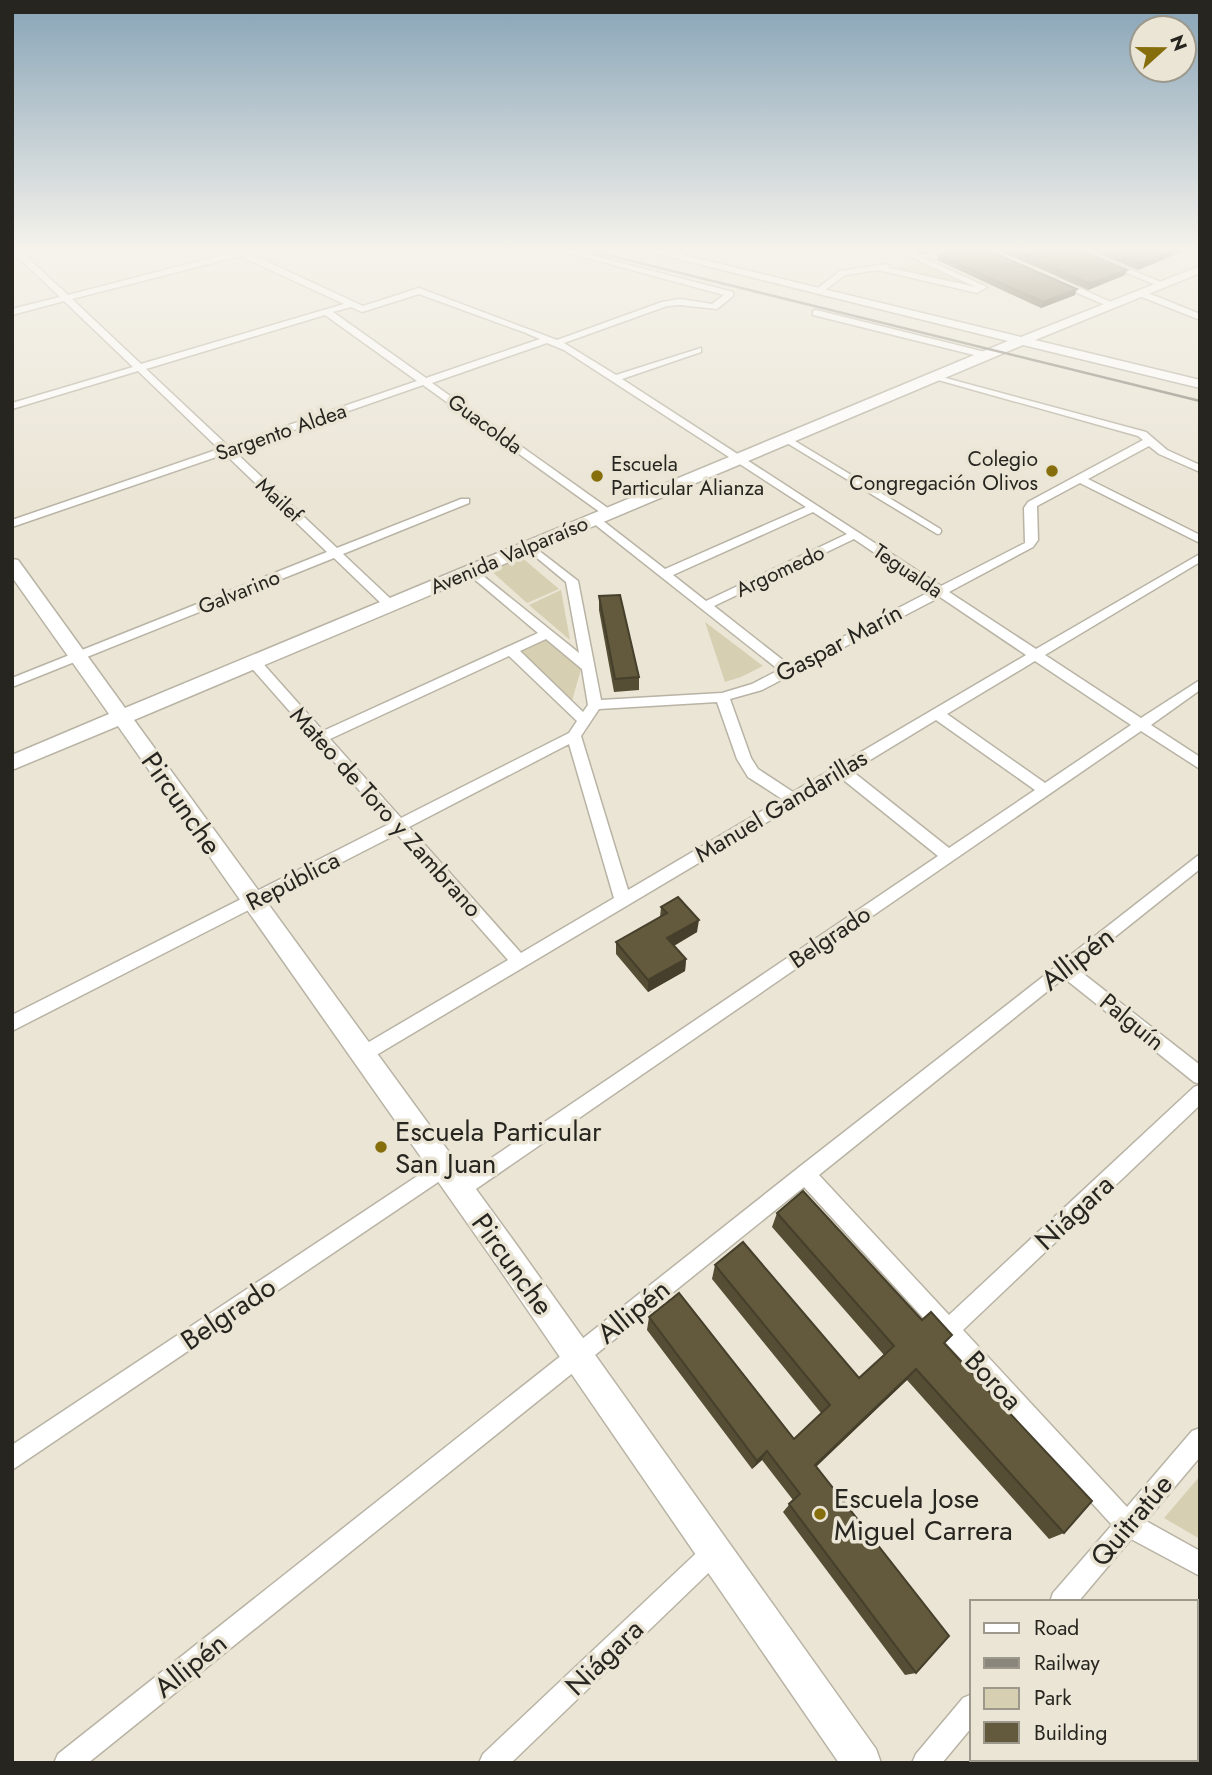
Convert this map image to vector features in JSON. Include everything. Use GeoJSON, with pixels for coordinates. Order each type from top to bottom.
{"type":"FeatureCollection","features":[{"type":"Feature","properties":{"kind":"main road"},"geometry":{"type":"LineString","coordinates":[[989,333],[1200,384]]}},
{"type":"Feature","properties":{"kind":"main road","name":"Avenida Valparaíso"},"geometry":{"type":"LineString","coordinates":[[12,763],[1043,333]]}},
{"type":"Feature","properties":{"kind":"main road","name":"Pircunche"},"geometry":{"type":"LineString","coordinates":[[12,564],[578,1355],[862,1763]]}},
{"type":"Feature","properties":{"kind":"street","name":"Mailef"},"geometry":{"type":"LineString","coordinates":[[101,333],[390,605]]}},
{"type":"Feature","properties":{"kind":"street"},"geometry":{"type":"LineString","coordinates":[[12,406],[257,333]]}},
{"type":"Feature","properties":{"kind":"street","name":"Guacolda"},"geometry":{"type":"LineString","coordinates":[[356,333],[601,516],[664,574],[786,670]]}},
{"type":"Feature","properties":{"kind":"street","name":"Tegualda"},"geometry":{"type":"LineString","coordinates":[[531,333],[553,341],[616,378],[1200,764]]}},
{"type":"Feature","properties":{"kind":"street","name":"Sargento Aldea"},"geometry":{"type":"LineString","coordinates":[[12,524],[425,382],[578,333]]}},
{"type":"Feature","properties":{"kind":"street"},"geometry":{"type":"LineString","coordinates":[[896,333],[986,355]]}},
{"type":"Feature","properties":{"kind":"street"},"geometry":{"type":"LineString","coordinates":[[616,378],[698,350]]}},
{"type":"Feature","properties":{"kind":"street"},"geometry":{"type":"LineString","coordinates":[[934,376],[1130,430],[1152,440],[1163,452],[1200,469]]}},
{"type":"Feature","properties":{"kind":"street"},"geometry":{"type":"LineString","coordinates":[[1080,479],[1152,440]]}},
{"type":"Feature","properties":{"kind":"street"},"geometry":{"type":"LineString","coordinates":[[1080,479],[1200,540]]}},
{"type":"Feature","properties":{"kind":"street","name":"Gaspar Marín"},"geometry":{"type":"LineString","coordinates":[[596,705],[722,697],[757,687],[1029,545],[1032,540],[1032,504],[1080,479]]}},
{"type":"Feature","properties":{"kind":"street","name":"Galvarino"},"geometry":{"type":"LineString","coordinates":[[12,683],[465,501]]}},
{"type":"Feature","properties":{"kind":"street"},"geometry":{"type":"LineString","coordinates":[[664,574],[813,508]]}},
{"type":"Feature","properties":{"kind":"street","name":"Argomedo"},"geometry":{"type":"LineString","coordinates":[[705,606],[854,536]]}},
{"type":"Feature","properties":{"kind":"street"},"geometry":{"type":"LineString","coordinates":[[529,546],[572,581],[596,705],[573,736],[623,900]]}},
{"type":"Feature","properties":{"kind":"street","name":"Manuel Gandarillas"},"geometry":{"type":"LineString","coordinates":[[363,1055],[1200,557]]}},
{"type":"Feature","properties":{"kind":"street"},"geometry":{"type":"LineString","coordinates":[[471,570],[590,669]]}},
{"type":"Feature","properties":{"kind":"street"},"geometry":{"type":"LineString","coordinates":[[320,738],[548,633]]}},
{"type":"Feature","properties":{"kind":"street"},"geometry":{"type":"LineString","coordinates":[[511,650],[585,721]]}},
{"type":"Feature","properties":{"kind":"street","name":"Mateo de Toro y Zambrano"},"geometry":{"type":"LineString","coordinates":[[253,662],[519,962]]}},
{"type":"Feature","properties":{"kind":"street","name":"Belgrado"},"geometry":{"type":"LineString","coordinates":[[12,1459],[451,1180],[949,856],[1200,684]]}},
{"type":"Feature","properties":{"kind":"street"},"geometry":{"type":"LineString","coordinates":[[722,697],[744,759],[753,774],[793,799]]}},
{"type":"Feature","properties":{"kind":"street"},"geometry":{"type":"LineString","coordinates":[[937,714],[1045,790]]}},
{"type":"Feature","properties":{"kind":"street","name":"República"},"geometry":{"type":"LineString","coordinates":[[12,1024],[573,736]]}},
{"type":"Feature","properties":{"kind":"street"},"geometry":{"type":"LineString","coordinates":[[841,770],[949,856]]}},
{"type":"Feature","properties":{"kind":"street","name":"Allipén"},"geometry":{"type":"LineString","coordinates":[[67,1763],[1200,860]]}},
{"type":"Feature","properties":{"kind":"street","name":"Palguín"},"geometry":{"type":"LineString","coordinates":[[1064,968],[1200,1076]]}},
{"type":"Feature","properties":{"kind":"street","name":"Niágara"},"geometry":{"type":"LineString","coordinates":[[948,1330],[1200,1093]]}},
{"type":"Feature","properties":{"kind":"street","name":"Boroa"},"geometry":{"type":"LineString","coordinates":[[804,1174],[1127,1524],[1200,1564]]}},
{"type":"Feature","properties":{"kind":"street","name":"Quitratúe"},"geometry":{"type":"LineString","coordinates":[[1064,1600],[1200,1439]]}},
{"type":"Feature","properties":{"kind":"street","name":"Niágara"},"geometry":{"type":"LineString","coordinates":[[492,1763],[715,1551]]}},
{"type":"Feature","properties":{"kind":"street"},"geometry":{"type":"LineString","coordinates":[[925,1763],[970,1709]]}},
{"type":"Feature","properties":{"kind":"lane"},"geometry":{"type":"LineString","coordinates":[[786,439],[938,531]]}},
{"type":"Feature","properties":{"kind":"green space"},"geometry":{"type":"Polygon","coordinates":[[[520,556],[559,589],[527,603],[489,569],[520,556]]]}},
{"type":"Feature","properties":{"kind":"green space"},"geometry":{"type":"Polygon","coordinates":[[[561,590],[570,640],[529,605],[561,590]]]}},
{"type":"Feature","properties":{"kind":"green space"},"geometry":{"type":"Polygon","coordinates":[[[705,622],[763,666],[725,682],[705,622]]]}},
{"type":"Feature","properties":{"kind":"green space"},"geometry":{"type":"Polygon","coordinates":[[[543,635],[581,669],[572,701],[514,648],[543,635]]]}},
{"type":"Feature","properties":{"kind":"green space"},"geometry":{"type":"Polygon","coordinates":[[[1200,1476],[1200,1539],[1164,1518],[1200,1476]]]}},
{"type":"Feature","properties":{"kind":"building"},"geometry":{"type":"Polygon","coordinates":[[[620,595],[639,677],[615,679],[599,596],[620,595]]]}},
{"type":"Feature","properties":{"kind":"building"},"geometry":{"type":"Polygon","coordinates":[[[678,897],[699,920],[667,938],[686,959],[648,980],[616,942],[667,913],[661,907],[678,897]]]}},
{"type":"Feature","properties":{"kind":"building"},"geometry":{"type":"Polygon","coordinates":[[[803,1191],[922,1320],[931,1312],[952,1335],[944,1343],[1092,1501],[1064,1533],[916,1369],[815,1465],[949,1636],[916,1673],[789,1504],[800,1494],[767,1451],[757,1461],[649,1317],[679,1293],[794,1439],[830,1405],[715,1265],[743,1242],[859,1378],[894,1346],[777,1213],[803,1191]]]}},
{"type":"Feature","properties":{"kind":"building"},"geometry":{"type":"Polygon","coordinates":[[[1116,1761],[1117,1763],[987,1763],[1116,1761]]]}},
{"type":"Feature","properties":{"kind":"railway"},"geometry":{"type":"LineString","coordinates":[[923,333],[1200,401]]}},
{"type":"Feature","properties":{"kind":"place","name":"Colegio Congregación Olivos"},"geometry":{"type":"Point","coordinates":[1052,471]}},
{"type":"Feature","properties":{"kind":"place","name":"Escuela Particular Alianza"},"geometry":{"type":"Point","coordinates":[597,476]}},
{"type":"Feature","properties":{"kind":"place","name":"Escuela Particular San Juan"},"geometry":{"type":"Point","coordinates":[381,1147]}},
{"type":"Feature","properties":{"kind":"place","name":"Escuela Jose Miguel Carrera"},"geometry":{"type":"Point","coordinates":[820,1514]}}]}
